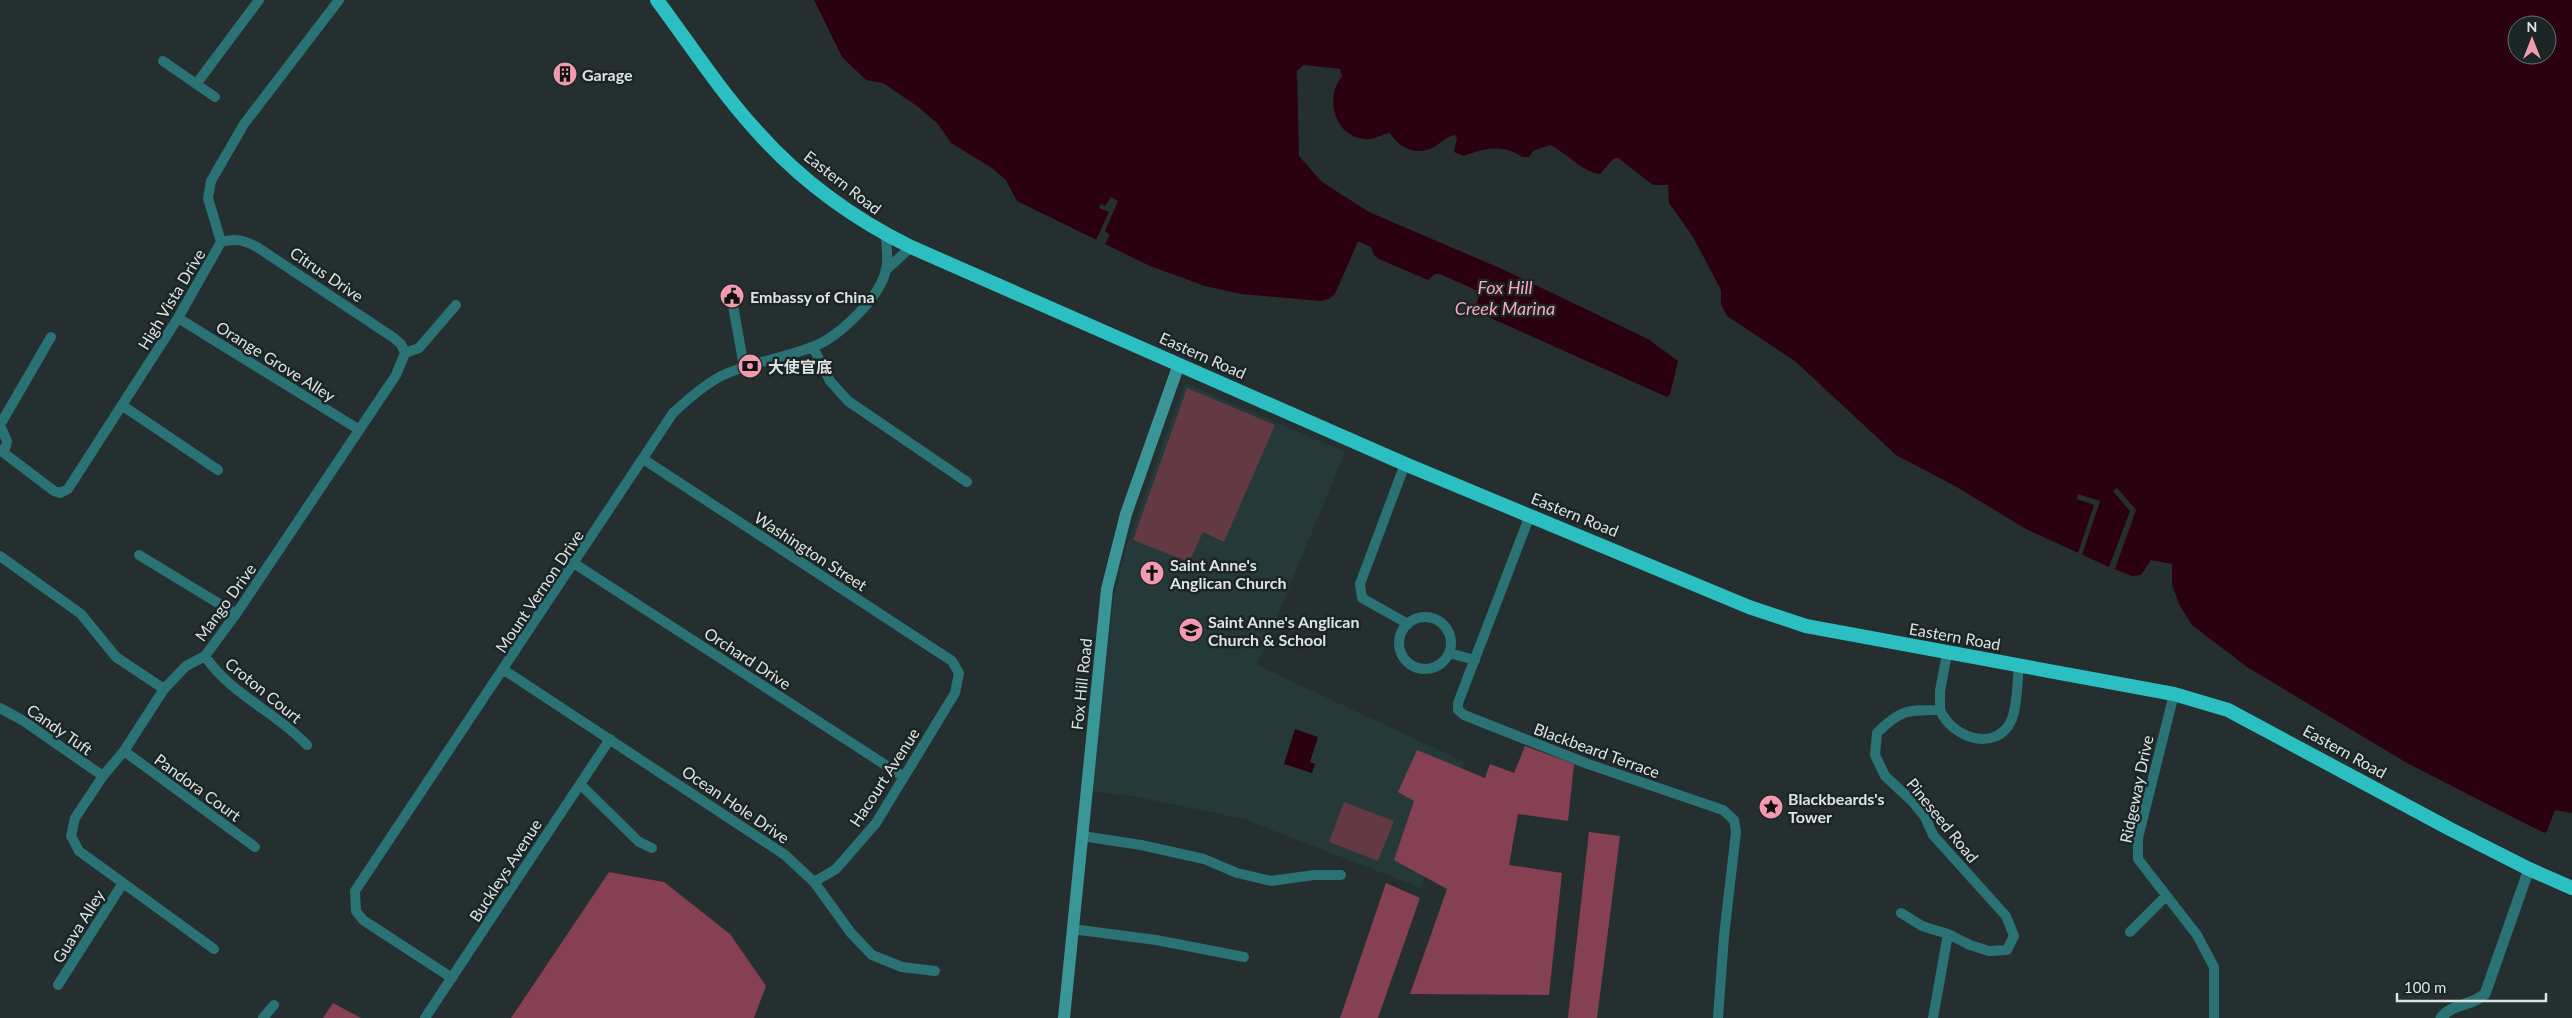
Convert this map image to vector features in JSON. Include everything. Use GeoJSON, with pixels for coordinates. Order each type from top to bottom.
{"type":"FeatureCollection","features":[{"type":"Feature","properties":{"kind":"highway","name":"Eastern Road"},"geometry":{"type":"LineString","coordinates":[[657,0],[754,128],[828,196],[886,235],[911,247],[1405,464],[1749,607],[1806,626],[1947,654],[2019,665],[2174,694],[2228,710],[2528,869],[2572,888]]}},
{"type":"Feature","properties":{"kind":"main road","name":"Fox Hill Road"},"geometry":{"type":"LineString","coordinates":[[1064,1018],[1104,613],[1111,572],[1126,514],[1179,364]]}},
{"type":"Feature","properties":{"kind":"street","name":"High Vista Drive"},"geometry":{"type":"LineString","coordinates":[[2,452],[54,490],[65,492],[123,406],[178,318],[221,242],[208,198],[211,181],[244,124],[339,0]]}},
{"type":"Feature","properties":{"kind":"street"},"geometry":{"type":"LineString","coordinates":[[197,82],[254,2]]}},
{"type":"Feature","properties":{"kind":"street"},"geometry":{"type":"LineString","coordinates":[[163,61],[197,82],[215,97]]}},
{"type":"Feature","properties":{"kind":"street"},"geometry":{"type":"LineString","coordinates":[[886,235],[887,269]]}},
{"type":"Feature","properties":{"kind":"street","name":"Citrus Drive"},"geometry":{"type":"LineString","coordinates":[[221,242],[233,239],[243,240],[257,247],[394,338],[402,344],[406,353]]}},
{"type":"Feature","properties":{"kind":"street"},"geometry":{"type":"LineString","coordinates":[[887,269],[911,247]]}},
{"type":"Feature","properties":{"kind":"street","name":"Mount Vernon Drive"},"geometry":{"type":"LineString","coordinates":[[452,978],[363,920],[356,911],[355,891],[575,564],[673,413],[693,394],[720,377],[744,367],[813,347],[848,324],[868,302],[887,269]]}},
{"type":"Feature","properties":{"kind":"street"},"geometry":{"type":"LineString","coordinates":[[731,294],[744,367]]}},
{"type":"Feature","properties":{"kind":"street"},"geometry":{"type":"LineString","coordinates":[[406,353],[419,348],[456,305]]}},
{"type":"Feature","properties":{"kind":"street","name":"Orange Grove Alley"},"geometry":{"type":"LineString","coordinates":[[178,318],[358,429]]}},
{"type":"Feature","properties":{"kind":"street"},"geometry":{"type":"LineString","coordinates":[[2,452],[7,441],[0,425],[51,337]]}},
{"type":"Feature","properties":{"kind":"street"},"geometry":{"type":"LineString","coordinates":[[813,347],[824,371],[843,397],[967,482]]}},
{"type":"Feature","properties":{"kind":"street","name":"Mango Drive"},"geometry":{"type":"LineString","coordinates":[[214,949],[79,851],[71,836],[75,818],[103,776],[124,750],[164,689],[186,666],[205,656],[236,614],[358,429],[396,375],[406,353]]}},
{"type":"Feature","properties":{"kind":"street"},"geometry":{"type":"LineString","coordinates":[[123,406],[218,470]]}},
{"type":"Feature","properties":{"kind":"street","name":"Washington Street"},"geometry":{"type":"LineString","coordinates":[[643,459],[952,661],[959,673]]}},
{"type":"Feature","properties":{"kind":"street"},"geometry":{"type":"LineString","coordinates":[[1405,464],[1360,584],[1360,593],[1362,598],[1408,624]]}},
{"type":"Feature","properties":{"kind":"street","name":"Blackbeard Terrace"},"geometry":{"type":"LineString","coordinates":[[1530,515],[1458,703],[1458,710],[1464,715],[1588,764],[1723,810],[1734,820],[1736,832],[1724,936],[1718,1018]]}},
{"type":"Feature","properties":{"kind":"street"},"geometry":{"type":"LineString","coordinates":[[0,556],[80,614],[116,657],[164,689]]}},
{"type":"Feature","properties":{"kind":"street"},"geometry":{"type":"LineString","coordinates":[[140,556],[236,614]]}},
{"type":"Feature","properties":{"kind":"street","name":"Orchard Drive"},"geometry":{"type":"LineString","coordinates":[[575,564],[904,777]]}},
{"type":"Feature","properties":{"kind":"street"},"geometry":{"type":"LineString","coordinates":[[1424,617],[1440,622],[1450,636],[1449,653],[1438,666],[1421,669],[1406,662],[1399,647],[1399,638],[1408,624],[1424,617]]}},
{"type":"Feature","properties":{"kind":"street"},"geometry":{"type":"LineString","coordinates":[[1449,653],[1475,660]]}},
{"type":"Feature","properties":{"kind":"street"},"geometry":{"type":"LineString","coordinates":[[1947,654],[1940,691],[1940,710],[1946,722],[1968,738],[1981,739],[2002,731],[2011,721],[2019,665]]}},
{"type":"Feature","properties":{"kind":"street","name":"Croton Court"},"geometry":{"type":"LineString","coordinates":[[205,656],[216,673],[292,730],[307,745]]}},
{"type":"Feature","properties":{"kind":"street","name":"Ocean Hole Drive"},"geometry":{"type":"LineString","coordinates":[[504,670],[762,838],[785,855],[814,882],[850,933],[872,955],[902,967],[935,971]]}},
{"type":"Feature","properties":{"kind":"street","name":"Hacourt Avenue"},"geometry":{"type":"LineString","coordinates":[[814,882],[836,870],[876,822],[955,693],[959,673]]}},
{"type":"Feature","properties":{"kind":"street","name":"Ridgeway Drive"},"geometry":{"type":"LineString","coordinates":[[2174,694],[2138,838],[2138,859],[2197,935],[2214,967],[2214,1018]]}},
{"type":"Feature","properties":{"kind":"street","name":"Candy Tuft"},"geometry":{"type":"LineString","coordinates":[[0,708],[22,720],[103,776]]}},
{"type":"Feature","properties":{"kind":"street","name":"Pineseed Road"},"geometry":{"type":"LineString","coordinates":[[1901,913],[1922,926],[1948,934],[1990,952],[2007,950],[2014,936],[2006,916],[1933,835],[1925,817],[1885,776],[1875,755],[1877,733],[1890,720],[1908,710],[1940,710]]}},
{"type":"Feature","properties":{"kind":"street","name":"Buckleys Avenue"},"geometry":{"type":"LineString","coordinates":[[425,1018],[610,739]]}},
{"type":"Feature","properties":{"kind":"street","name":"Pandora Court"},"geometry":{"type":"LineString","coordinates":[[124,750],[255,847]]}},
{"type":"Feature","properties":{"kind":"street"},"geometry":{"type":"LineString","coordinates":[[580,784],[640,842],[652,848]]}},
{"type":"Feature","properties":{"kind":"street"},"geometry":{"type":"LineString","coordinates":[[1082,836],[1141,845],[1204,859],[1237,873],[1270,881],[1314,875],[1341,875]]}},
{"type":"Feature","properties":{"kind":"street"},"geometry":{"type":"LineString","coordinates":[[2441,1018],[2454,1008],[2476,1002],[2484,994],[2528,869]]}},
{"type":"Feature","properties":{"kind":"street","name":"Guava Alley"},"geometry":{"type":"LineString","coordinates":[[58,985],[123,883]]}},
{"type":"Feature","properties":{"kind":"street"},"geometry":{"type":"LineString","coordinates":[[2130,932],[2166,896]]}},
{"type":"Feature","properties":{"kind":"street"},"geometry":{"type":"LineString","coordinates":[[1072,929],[1156,940],[1244,957]]}},
{"type":"Feature","properties":{"kind":"street"},"geometry":{"type":"LineString","coordinates":[[1933,1018],[1948,934]]}},
{"type":"Feature","properties":{"kind":"street"},"geometry":{"type":"LineString","coordinates":[[264,1018],[274,1005]]}},
{"type":"Feature","properties":{"kind":"shaded area","name":"Saint Anne's Anglican Church & School"},"geometry":{"type":"Polygon","coordinates":[[[1185,383],[1345,452],[1257,665],[1464,762],[1421,888],[1244,819],[1137,797],[1091,791],[1114,595],[1126,547],[1185,383]]]}},
{"type":"Feature","properties":{"kind":"shaded area"},"geometry":{"type":"Polygon","coordinates":[[[1187,388],[1275,425],[1224,542],[1203,532],[1189,562],[1133,540],[1187,388]]]}},
{"type":"Feature","properties":{"kind":"shaded area"},"geometry":{"type":"Polygon","coordinates":[[[1525,746],[1574,764],[1568,821],[1518,814],[1509,865],[1562,873],[1549,995],[1410,994],[1447,889],[1394,860],[1414,801],[1398,792],[1417,750],[1485,778],[1490,764],[1514,773],[1525,746]]]}},
{"type":"Feature","properties":{"kind":"shaded area"},"geometry":{"type":"Polygon","coordinates":[[[1344,802],[1394,821],[1378,861],[1329,842],[1344,802]]]}},
{"type":"Feature","properties":{"kind":"shaded area"},"geometry":{"type":"Polygon","coordinates":[[[1589,832],[1620,836],[1597,1018],[1568,1018],[1589,832]]]}},
{"type":"Feature","properties":{"kind":"shaded area"},"geometry":{"type":"Polygon","coordinates":[[[609,872],[664,882],[730,934],[766,986],[754,1018],[511,1018],[609,872]]]}},
{"type":"Feature","properties":{"kind":"shaded area"},"geometry":{"type":"Polygon","coordinates":[[[1386,883],[1420,898],[1378,1018],[1340,1018],[1386,883]]]}},
{"type":"Feature","properties":{"kind":"shaded area"},"geometry":{"type":"Polygon","coordinates":[[[333,1003],[361,1018],[323,1018],[333,1003]]]}},
{"type":"Feature","properties":{"kind":"water","name":"Fox Hill Creek Marina"},"geometry":{"type":"Polygon","coordinates":[[[814,0],[2572,0],[2572,813],[2555,810],[2545,833],[2407,763],[2247,667],[2192,625],[2180,606],[2172,585],[2172,564],[2151,560],[2141,575],[2132,576],[2109,567],[2026,529],[1955,486],[1896,455],[1796,362],[1727,316],[1721,304],[1721,290],[1693,237],[1669,203],[1668,185],[1653,185],[1618,158],[1613,159],[1600,174],[1587,170],[1550,145],[1533,151],[1529,157],[1522,157],[1508,150],[1501,149],[1486,149],[1464,156],[1454,152],[1457,138],[1455,135],[1428,150],[1422,151],[1415,151],[1404,147],[1390,133],[1371,139],[1364,139],[1353,136],[1345,130],[1335,114],[1334,94],[1342,76],[1340,69],[1304,65],[1297,71],[1299,156],[1322,182],[1369,212],[1502,269],[1648,339],[1678,361],[1670,395],[1667,397],[1484,315],[1476,306],[1480,292],[1440,274],[1435,274],[1428,280],[1379,259],[1374,255],[1371,247],[1358,241],[1335,294],[1329,299],[1321,301],[1241,294],[1205,286],[1150,266],[1017,201],[1006,180],[992,168],[951,143],[938,124],[917,106],[883,83],[866,80],[842,57],[814,0]]]}},
{"type":"Feature","properties":{"kind":"water"},"geometry":{"type":"Polygon","coordinates":[[[1295,729],[1318,737],[1310,762],[1315,764],[1312,773],[1284,764],[1295,729]]]}},
{"type":"Feature","properties":{"kind":"pier"},"geometry":{"type":"Polygon","coordinates":[[[1111,197],[1118,201],[1105,231],[1110,235],[1105,244],[1096,240],[1109,212],[1099,208],[1101,204],[1105,206],[1111,197]]]}},
{"type":"Feature","properties":{"kind":"pier"},"geometry":{"type":"Polygon","coordinates":[[[2117,488],[2136,510],[2115,569],[2109,567],[2130,511],[2113,491],[2117,488]]]}},
{"type":"Feature","properties":{"kind":"pier"},"geometry":{"type":"Polygon","coordinates":[[[2078,494],[2100,501],[2082,555],[2078,553],[2094,505],[2077,499],[2078,494]]]}},
{"type":"Feature","properties":{"kind":"place","name":"Garage"},"geometry":{"type":"Point","coordinates":[565,74]}},
{"type":"Feature","properties":{"kind":"place","name":"Embassy of China"},"geometry":{"type":"Point","coordinates":[732,296]}},
{"type":"Feature","properties":{"kind":"place","name":"大使官底"},"geometry":{"type":"Point","coordinates":[750,366]}},
{"type":"Feature","properties":{"kind":"place","name":"Saint Anne's Anglican Church"},"geometry":{"type":"Point","coordinates":[1152,573]}},
{"type":"Feature","properties":{"kind":"place","name":"Saint Anne's Anglican Church & School"},"geometry":{"type":"Point","coordinates":[1191,630]}},
{"type":"Feature","properties":{"kind":"place","name":"Blackbeards's Tower"},"geometry":{"type":"Point","coordinates":[1771,807]}}]}
